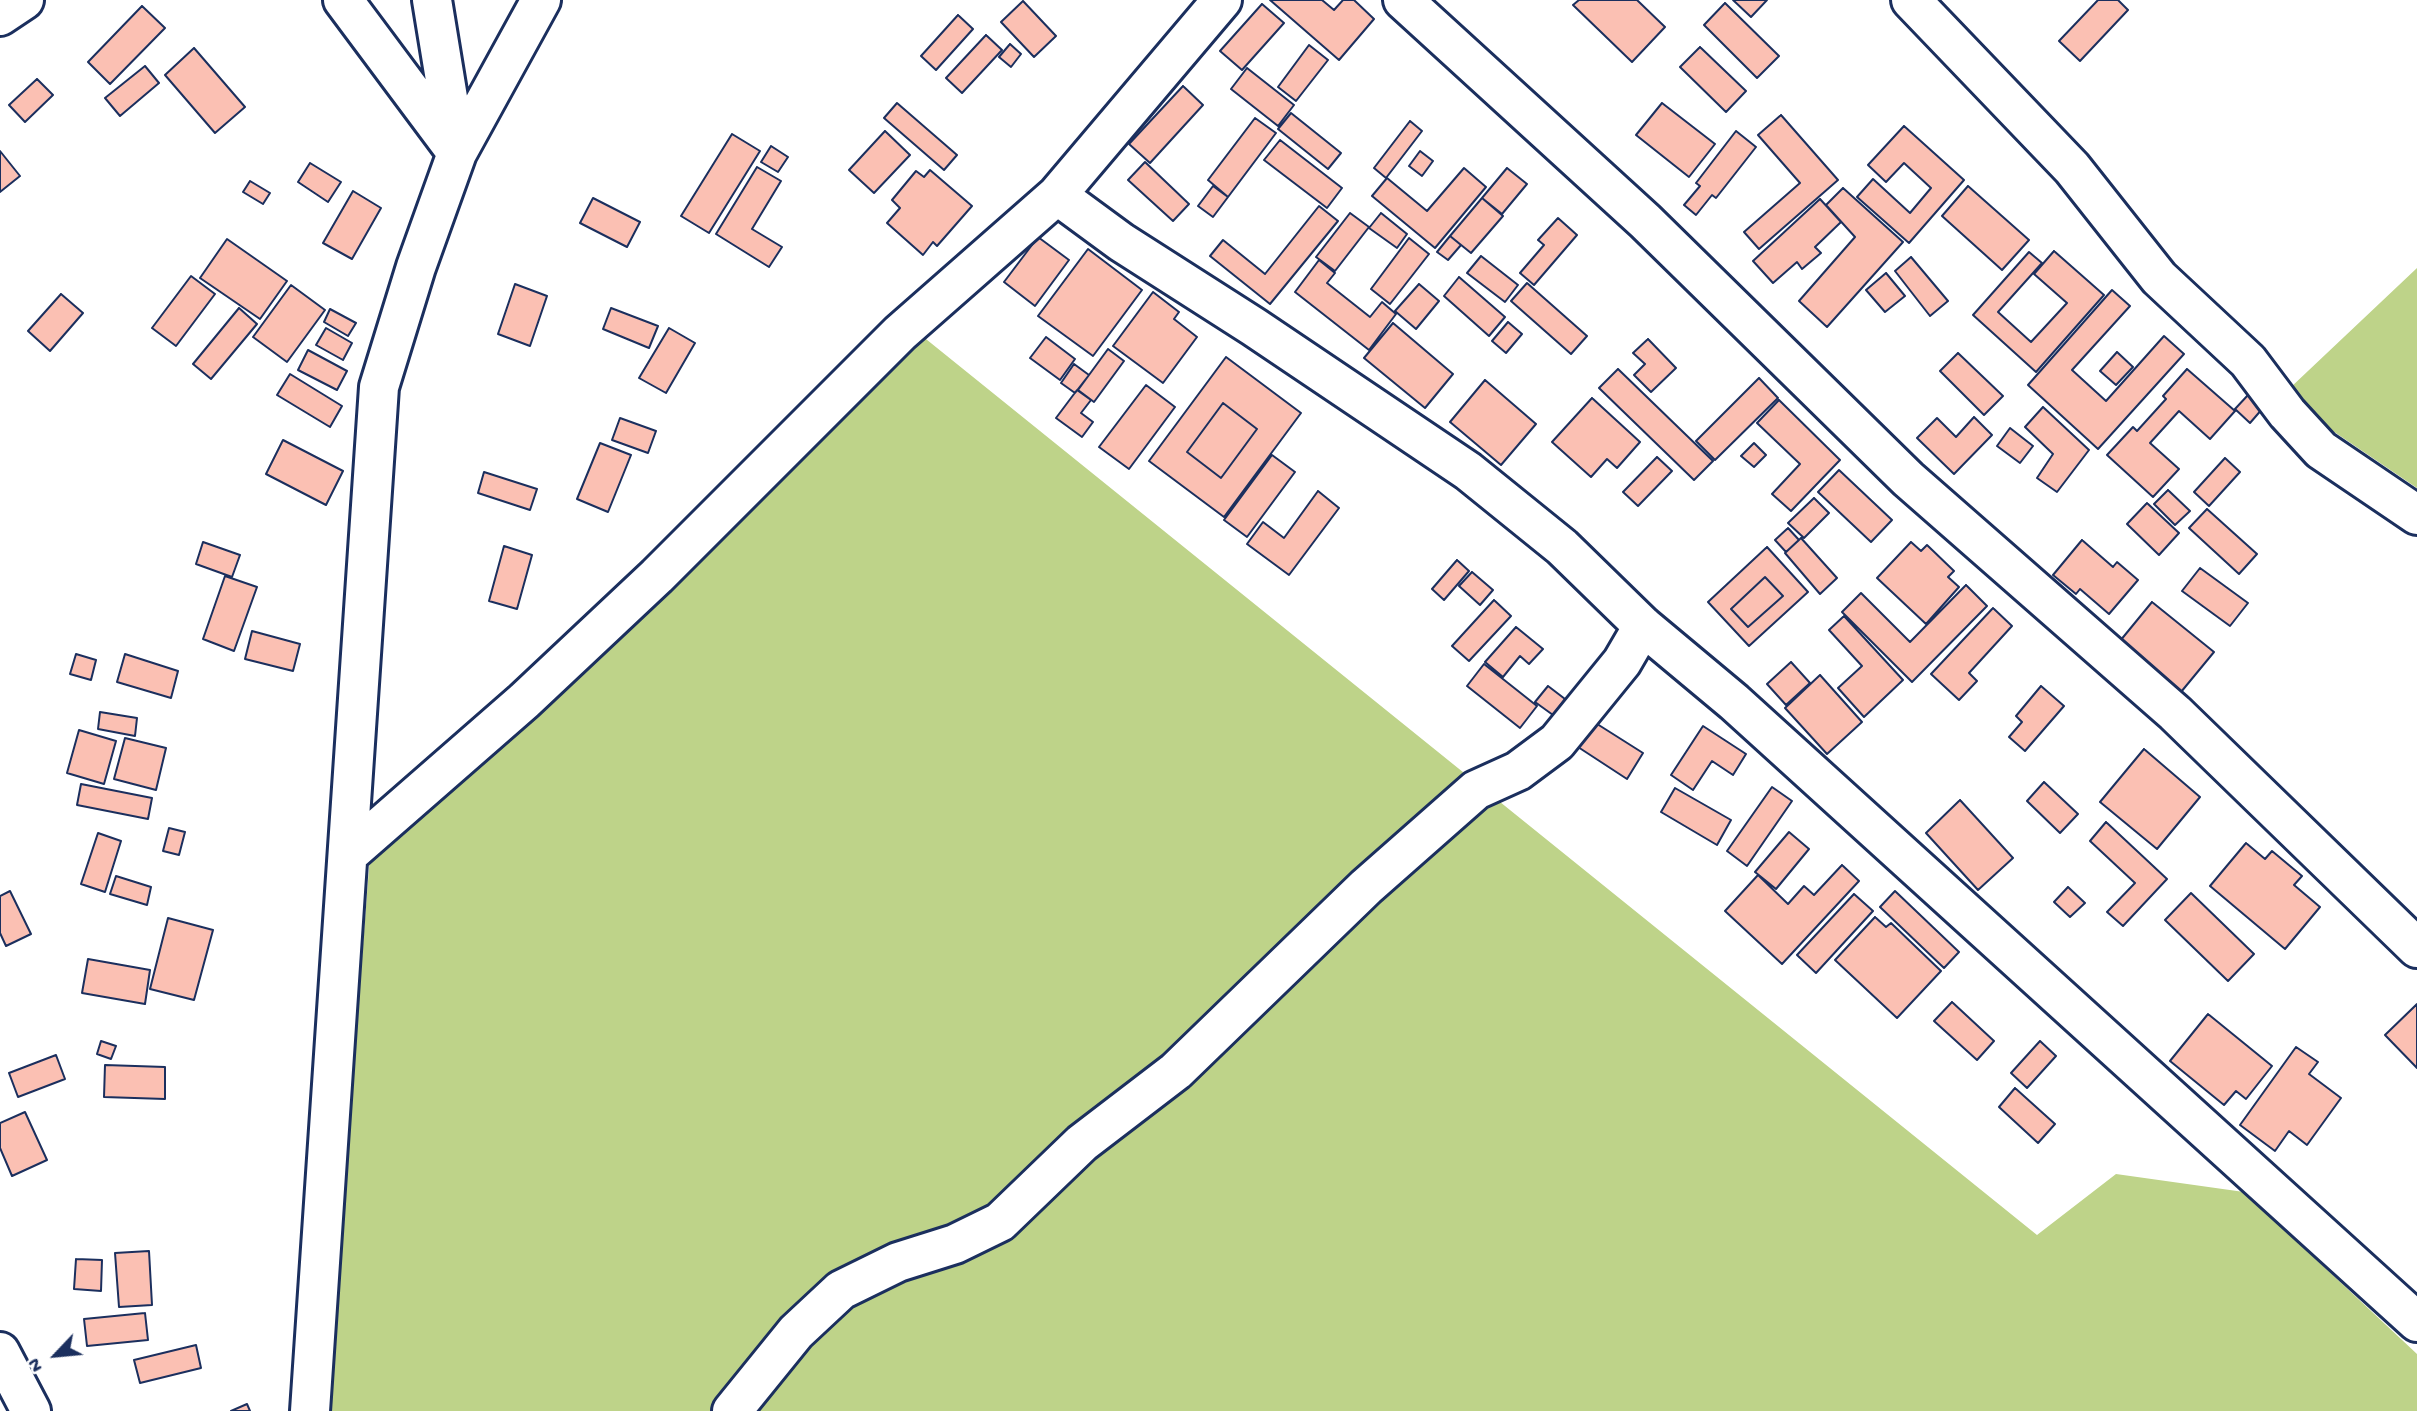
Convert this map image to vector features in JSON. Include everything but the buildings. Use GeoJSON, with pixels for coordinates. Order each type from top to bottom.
{"type":"FeatureCollection","features":[{"type":"Feature","properties":{"kind":"street"},"geometry":{"type":"LineString","coordinates":[[0,16],[24,0]]}},
{"type":"Feature","properties":{"kind":"street"},"geometry":{"type":"LineString","coordinates":[[343,0],[457,153]]}},
{"type":"Feature","properties":{"kind":"street"},"geometry":{"type":"LineString","coordinates":[[432,0],[457,153]]}},
{"type":"Feature","properties":{"kind":"street"},"geometry":{"type":"LineString","coordinates":[[310,1411],[350,853],[379,387],[457,153],[541,0]]}},
{"type":"Feature","properties":{"kind":"street"},"geometry":{"type":"LineString","coordinates":[[350,853],[524,701],[648,585],[900,333],[1057,195],[1222,0]]}},
{"type":"Feature","properties":{"kind":"street"},"geometry":{"type":"LineString","coordinates":[[1403,0],[1645,221],[1908,479],[2175,713],[2417,948]]}},
{"type":"Feature","properties":{"kind":"street"},"geometry":{"type":"LineString","coordinates":[[1911,0],[2072,168],[2159,278],[2248,361],[2287,413],[2321,450],[2417,515]]}},
{"type":"Feature","properties":{"kind":"street"},"geometry":{"type":"LineString","coordinates":[[1057,195],[1121,242],[1254,327],[1468,471],[1562,547],[1643,626],[1744,711],[2417,1322]]}},
{"type":"Feature","properties":{"kind":"street"},"geometry":{"type":"LineString","coordinates":[[732,1411],[796,1332],[841,1290],[898,1262],[955,1244],[1000,1222],[1082,1143],[1176,1071],[1366,887],[1476,790],[1518,771],[1557,742],[1622,662],[1643,626]]}},
{"type":"Feature","properties":{"kind":"street"},"geometry":{"type":"LineString","coordinates":[[0,1352],[31,1411]]}},
{"type":"Feature","properties":{"kind":"green space"},"geometry":{"type":"Polygon","coordinates":[[[2417,268],[2417,488],[2324,425],[2290,388],[2417,268]]]}},
{"type":"Feature","properties":{"kind":"green space"},"geometry":{"type":"Polygon","coordinates":[[[916,331],[2037,1235],[2116,1174],[2244,1192],[2417,1354],[2417,1411],[326,1411],[370,856],[916,331]]]}}]}
